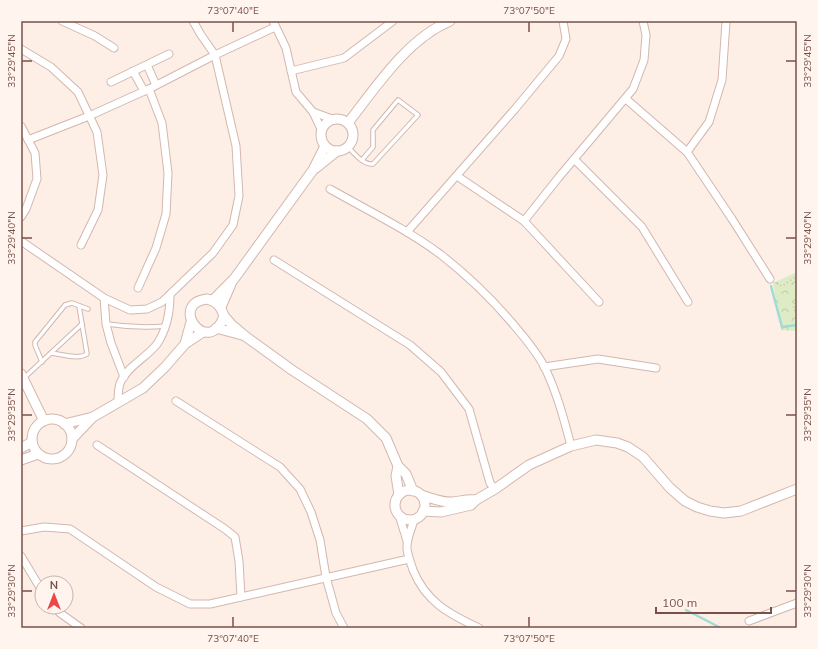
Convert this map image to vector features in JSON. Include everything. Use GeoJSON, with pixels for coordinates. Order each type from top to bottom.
{"type":"FeatureCollection","features":[{"type":"Feature","properties":{"kind":"street"},"geometry":{"type":"LineString","coordinates":[[62,21],[94,36],[114,48]]}},
{"type":"Feature","properties":{"kind":"street"},"geometry":{"type":"LineString","coordinates":[[21,241],[104,298],[130,310],[147,309],[162,302],[213,253],[233,225],[239,196],[236,146],[215,55],[193,21]]}},
{"type":"Feature","properties":{"kind":"street"},"geometry":{"type":"LineString","coordinates":[[291,71],[344,58],[393,21]]}},
{"type":"Feature","properties":{"kind":"street"},"geometry":{"type":"LineString","coordinates":[[348,123],[384,76],[417,41],[442,24],[450,21]]}},
{"type":"Feature","properties":{"kind":"street"},"geometry":{"type":"LineString","coordinates":[[407,232],[516,109],[559,56],[566,39],[564,21]]}},
{"type":"Feature","properties":{"kind":"street"},"geometry":{"type":"LineString","coordinates":[[524,221],[574,159],[633,90],[644,60],[646,35],[644,21]]}},
{"type":"Feature","properties":{"kind":"street"},"geometry":{"type":"LineString","coordinates":[[687,152],[709,122],[722,80],[726,22]]}},
{"type":"Feature","properties":{"kind":"street"},"geometry":{"type":"LineString","coordinates":[[28,140],[89,116],[146,90],[274,24],[286,48],[296,92],[313,112],[321,129],[322,140],[325,146],[337,151]]}},
{"type":"Feature","properties":{"kind":"street"},"geometry":{"type":"LineString","coordinates":[[21,48],[51,67],[78,92],[97,132],[103,175],[98,210],[81,245]]}},
{"type":"Feature","properties":{"kind":"street"},"geometry":{"type":"LineString","coordinates":[[111,82],[169,54]]}},
{"type":"Feature","properties":{"kind":"street"},"geometry":{"type":"LineString","coordinates":[[147,65],[156,85]]}},
{"type":"Feature","properties":{"kind":"street"},"geometry":{"type":"LineString","coordinates":[[134,71],[146,90],[162,123],[168,173],[166,214],[156,248],[138,288]]}},
{"type":"Feature","properties":{"kind":"street"},"geometry":{"type":"LineString","coordinates":[[626,99],[687,152],[770,279]]}},
{"type":"Feature","properties":{"kind":"street"},"geometry":{"type":"LineString","coordinates":[[313,112],[332,119],[343,120],[348,123],[351,127],[353,138],[348,147],[337,151],[313,170]]}},
{"type":"Feature","properties":{"kind":"street"},"geometry":{"type":"LineString","coordinates":[[321,129],[332,119]]}},
{"type":"Feature","properties":{"kind":"street"},"geometry":{"type":"LineString","coordinates":[[21,126],[35,153],[37,179],[26,209],[21,217]]}},
{"type":"Feature","properties":{"kind":"street"},"geometry":{"type":"LineString","coordinates":[[185,344],[191,322],[191,311],[193,306],[202,300],[213,300],[234,280],[313,170],[325,146]]}},
{"type":"Feature","properties":{"kind":"street"},"geometry":{"type":"LineString","coordinates":[[574,159],[642,227],[688,302]]}},
{"type":"Feature","properties":{"kind":"street"},"geometry":{"type":"LineString","coordinates":[[457,176],[524,221],[599,302]]}},
{"type":"Feature","properties":{"kind":"street"},"geometry":{"type":"LineString","coordinates":[[330,189],[407,232],[439,253],[469,278],[497,305],[522,335],[544,366],[561,409],[571,446]]}},
{"type":"Feature","properties":{"kind":"street"},"geometry":{"type":"LineString","coordinates":[[274,260],[410,344],[441,372],[469,409],[490,483],[495,489]]}},
{"type":"Feature","properties":{"kind":"street"},"geometry":{"type":"LineString","coordinates":[[191,322],[203,332],[210,332],[221,324],[222,312],[234,280]]}},
{"type":"Feature","properties":{"kind":"street"},"geometry":{"type":"LineString","coordinates":[[118,402],[120,382],[128,370],[153,349],[166,326],[170,312],[170,294]]}},
{"type":"Feature","properties":{"kind":"street"},"geometry":{"type":"LineString","coordinates":[[104,298],[106,324],[111,343],[124,377]]}},
{"type":"Feature","properties":{"kind":"street"},"geometry":{"type":"LineString","coordinates":[[213,300],[232,325],[245,336],[292,370],[367,419],[386,438],[398,466],[406,474],[417,493],[424,500],[425,506],[420,516],[409,520],[399,515]]}},
{"type":"Feature","properties":{"kind":"street"},"geometry":{"type":"LineString","coordinates":[[216,328],[245,336]]}},
{"type":"Feature","properties":{"kind":"street"},"geometry":{"type":"LineString","coordinates":[[72,440],[93,417],[143,388],[165,367],[185,344],[203,332]]}},
{"type":"Feature","properties":{"kind":"street"},"geometry":{"type":"LineString","coordinates":[[544,366],[598,359],[656,368]]}},
{"type":"Feature","properties":{"kind":"street"},"geometry":{"type":"LineString","coordinates":[[22,376],[44,421]]}},
{"type":"Feature","properties":{"kind":"street"},"geometry":{"type":"LineString","coordinates":[[176,401],[280,467],[300,489],[311,512],[320,540],[326,577],[336,613],[344,628]]}},
{"type":"Feature","properties":{"kind":"street"},"geometry":{"type":"LineString","coordinates":[[64,424],[93,417]]}},
{"type":"Feature","properties":{"kind":"street"},"geometry":{"type":"LineString","coordinates":[[54,420],[64,424],[71,434],[72,440],[68,452],[56,459],[44,458],[38,454],[32,442],[33,432],[44,421],[54,420]]}},
{"type":"Feature","properties":{"kind":"street"},"geometry":{"type":"LineString","coordinates":[[423,511],[441,512],[471,505],[476,500],[495,489],[529,465],[571,446],[596,440],[617,443],[628,447],[643,457],[670,488],[685,501],[710,511],[724,513],[741,511],[797,490]]}},
{"type":"Feature","properties":{"kind":"street"},"geometry":{"type":"LineString","coordinates":[[21,448],[32,442]]}},
{"type":"Feature","properties":{"kind":"street"},"geometry":{"type":"LineString","coordinates":[[97,445],[235,537],[239,561],[241,597]]}},
{"type":"Feature","properties":{"kind":"street"},"geometry":{"type":"LineString","coordinates":[[21,460],[38,454]]}},
{"type":"Feature","properties":{"kind":"street"},"geometry":{"type":"LineString","coordinates":[[398,466],[396,476],[399,495]]}},
{"type":"Feature","properties":{"kind":"street"},"geometry":{"type":"LineString","coordinates":[[476,500],[468,499],[444,502],[406,491],[399,495],[396,499],[395,505],[407,541],[409,559],[417,579],[429,597],[450,614],[479,628]]}},
{"type":"Feature","properties":{"kind":"street"},"geometry":{"type":"LineString","coordinates":[[407,541],[414,519]]}},
{"type":"Feature","properties":{"kind":"street"},"geometry":{"type":"LineString","coordinates":[[21,530],[44,527],[70,529],[156,587],[190,604],[210,604],[409,559]]}},
{"type":"Feature","properties":{"kind":"street"},"geometry":{"type":"LineString","coordinates":[[21,556],[34,578]]}},
{"type":"Feature","properties":{"kind":"street"},"geometry":{"type":"LineString","coordinates":[[749,621],[797,603]]}},
{"type":"Feature","properties":{"kind":"street"},"geometry":{"type":"LineString","coordinates":[[63,615],[81,628]]}},
{"type":"Feature","properties":{"kind":"lane"},"geometry":{"type":"LineString","coordinates":[[348,147],[362,160],[370,164],[375,163],[418,115],[398,100],[373,130],[373,147],[362,160]]}},
{"type":"Feature","properties":{"kind":"lane"},"geometry":{"type":"LineString","coordinates":[[42,362],[35,342],[65,305],[72,303],[88,309]]}},
{"type":"Feature","properties":{"kind":"lane"},"geometry":{"type":"LineString","coordinates":[[51,353],[74,356],[82,356],[87,354],[79,306]]}},
{"type":"Feature","properties":{"kind":"lane"},"geometry":{"type":"LineString","coordinates":[[22,376],[42,362],[82,324]]}},
{"type":"Feature","properties":{"kind":"lane"},"geometry":{"type":"LineString","coordinates":[[106,324],[123,327],[146,328],[166,326]]}},
{"type":"Feature","properties":{"kind":"path"},"geometry":{"type":"LineString","coordinates":[[770,279],[782,286],[797,276]]}},
{"type":"Feature","properties":{"kind":"path"},"geometry":{"type":"LineString","coordinates":[[797,300],[794,302],[793,306],[794,310],[797,312]]}},
{"type":"Feature","properties":{"kind":"green space"},"geometry":{"type":"Polygon","coordinates":[[[797,272],[797,331],[781,330],[773,283],[797,272]]]}},
{"type":"Feature","properties":{"kind":"waterway"},"geometry":{"type":"LineString","coordinates":[[771,286],[782,327],[797,325]]}},
{"type":"Feature","properties":{"kind":"waterway"},"geometry":{"type":"LineString","coordinates":[[686,610],[721,628]]}}]}
